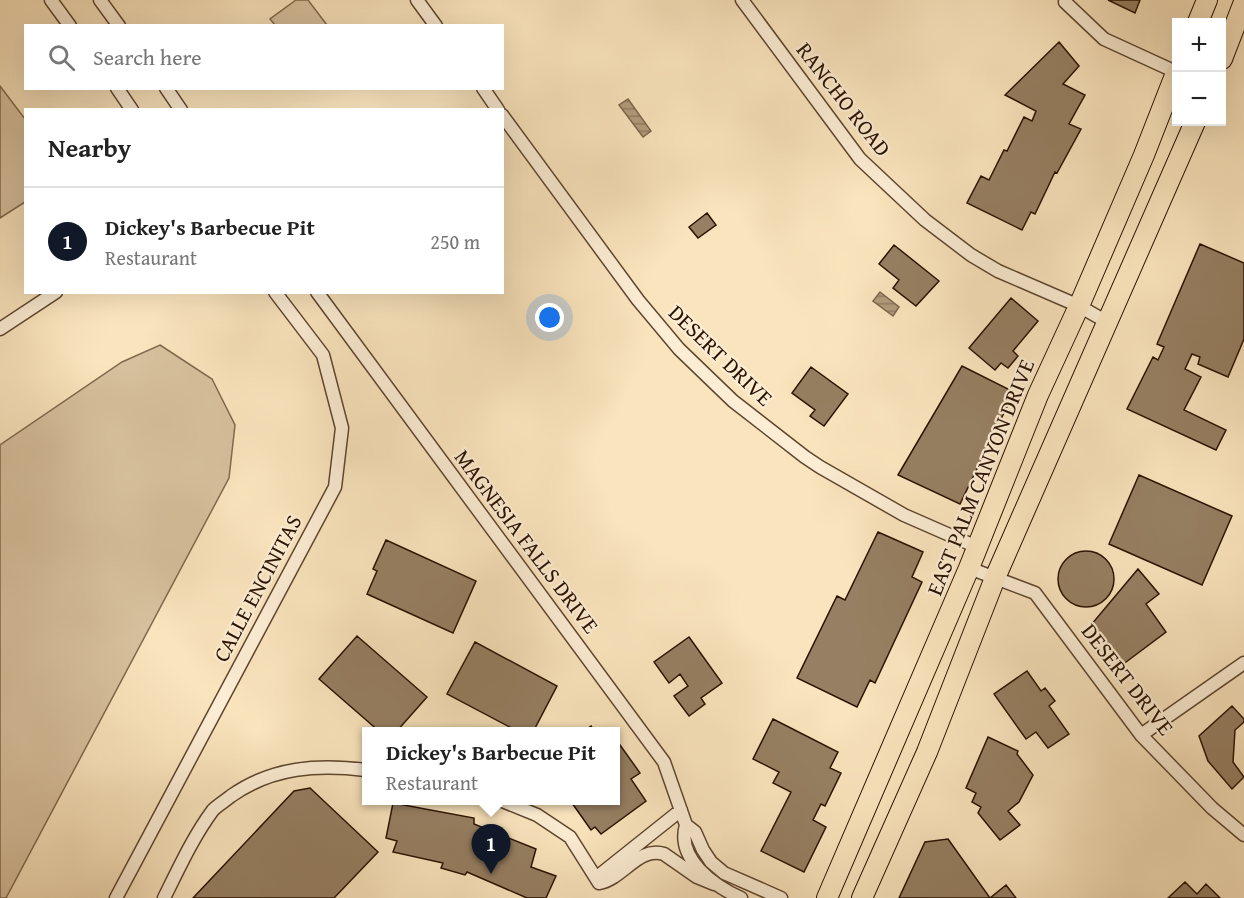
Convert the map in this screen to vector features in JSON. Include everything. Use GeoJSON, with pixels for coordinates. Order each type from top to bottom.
{"type":"FeatureCollection","features":[{"type":"Feature","properties":{"kind":"main road"},"geometry":{"type":"LineString","coordinates":[[1200,18],[1207,0]]}},
{"type":"Feature","properties":{"kind":"main road"},"geometry":{"type":"LineString","coordinates":[[1226,47],[1244,3]]}},
{"type":"Feature","properties":{"kind":"main road","name":"EAST PALM CANYON DRIVE"},"geometry":{"type":"LineString","coordinates":[[827,898],[978,547],[1038,395],[1144,155],[1172,83]]}},
{"type":"Feature","properties":{"kind":"main road"},"geometry":{"type":"LineString","coordinates":[[862,898],[927,752],[995,578],[1193,126]]}},
{"type":"Feature","properties":{"kind":"street"},"geometry":{"type":"LineString","coordinates":[[51,0],[69,24]]}},
{"type":"Feature","properties":{"kind":"street"},"geometry":{"type":"LineString","coordinates":[[100,0],[118,24]]}},
{"type":"Feature","properties":{"kind":"street"},"geometry":{"type":"LineString","coordinates":[[417,0],[435,24]]}},
{"type":"Feature","properties":{"kind":"street","name":"RANCHO ROAD"},"geometry":{"type":"LineString","coordinates":[[742,0],[860,159],[925,220],[971,255],[998,271],[1079,306],[1107,322]]}},
{"type":"Feature","properties":{"kind":"street"},"geometry":{"type":"LineString","coordinates":[[1065,2],[1104,39],[1174,72]]}},
{"type":"Feature","properties":{"kind":"street"},"geometry":{"type":"LineString","coordinates":[[118,90],[131,108]]}},
{"type":"Feature","properties":{"kind":"street"},"geometry":{"type":"LineString","coordinates":[[167,90],[180,108]]}},
{"type":"Feature","properties":{"kind":"street"},"geometry":{"type":"LineString","coordinates":[[484,90],[497,108]]}},
{"type":"Feature","properties":{"kind":"street","name":"DESERT DRIVE"},"geometry":{"type":"LineString","coordinates":[[504,118],[638,300],[679,349],[733,401],[820,467],[904,515],[978,547]]}},
{"type":"Feature","properties":{"kind":"street"},"geometry":{"type":"LineString","coordinates":[[0,329],[53,294]]}},
{"type":"Feature","properties":{"kind":"street","name":"CALLE ENCINITAS"},"geometry":{"type":"LineString","coordinates":[[116,898],[335,488],[342,428],[323,355],[277,294]]}},
{"type":"Feature","properties":{"kind":"street","name":"MAGNESIA FALLS DRIVE"},"geometry":{"type":"LineString","coordinates":[[318,294],[664,762],[686,825],[695,832],[711,862],[724,873],[781,898]]}},
{"type":"Feature","properties":{"kind":"street","name":"DESERT DRIVE"},"geometry":{"type":"LineString","coordinates":[[969,568],[1035,593],[1142,735],[1212,808],[1244,836]]}},
{"type":"Feature","properties":{"kind":"street"},"geometry":{"type":"LineString","coordinates":[[1142,735],[1244,663]]}},
{"type":"Feature","properties":{"kind":"street"},"geometry":{"type":"LineString","coordinates":[[164,898],[186,854],[215,808],[249,783],[291,770],[343,767],[362,769]]}},
{"type":"Feature","properties":{"kind":"street"},"geometry":{"type":"LineString","coordinates":[[511,805],[537,815],[570,837],[599,884]]}},
{"type":"Feature","properties":{"kind":"street"},"geometry":{"type":"LineString","coordinates":[[599,884],[602,873],[681,810]]}},
{"type":"Feature","properties":{"kind":"street","name":"MAGNESIA FALLS DRIVE"},"geometry":{"type":"LineString","coordinates":[[686,825],[682,837],[700,871],[714,884],[741,898]]}},
{"type":"Feature","properties":{"kind":"street"},"geometry":{"type":"LineString","coordinates":[[599,884],[610,882],[644,855],[658,852],[697,877],[714,884]]}},
{"type":"Feature","properties":{"kind":"shaded area"},"geometry":{"type":"Polygon","coordinates":[[[296,0],[308,0],[326,24],[274,24],[270,19],[296,0]]]}},
{"type":"Feature","properties":{"kind":"shaded area"},"geometry":{"type":"Polygon","coordinates":[[[0,86],[24,118],[24,203],[0,218],[0,86]]]}},
{"type":"Feature","properties":{"kind":"shaded area"},"geometry":{"type":"Polygon","coordinates":[[[628,99],[651,131],[643,137],[619,105],[628,99]]]}},
{"type":"Feature","properties":{"kind":"shaded area"},"geometry":{"type":"Polygon","coordinates":[[[880,292],[899,307],[893,316],[873,301],[880,292]]]}},
{"type":"Feature","properties":{"kind":"shaded area"},"geometry":{"type":"Polygon","coordinates":[[[160,345],[212,379],[235,425],[229,478],[6,898],[0,898],[0,445],[122,362],[160,345]]]}},
{"type":"Feature","properties":{"kind":"building"},"geometry":{"type":"Polygon","coordinates":[[[1108,0],[1140,0],[1135,13],[1108,0]]]}},
{"type":"Feature","properties":{"kind":"building"},"geometry":{"type":"Polygon","coordinates":[[[1059,42],[1079,66],[1063,84],[1085,95],[1069,124],[1081,129],[1057,173],[1055,172],[1035,214],[1031,212],[1022,230],[967,203],[981,176],[989,180],[1024,117],[1032,121],[1036,111],[1005,95],[1059,42]]]}},
{"type":"Feature","properties":{"kind":"building"},"geometry":{"type":"Polygon","coordinates":[[[707,213],[716,225],[698,238],[689,227],[707,213]]]}},
{"type":"Feature","properties":{"kind":"building"},"geometry":{"type":"Polygon","coordinates":[[[1200,244],[1244,263],[1244,339],[1228,377],[1198,364],[1200,357],[1192,354],[1185,369],[1201,377],[1184,410],[1226,430],[1216,450],[1127,409],[1153,357],[1158,360],[1164,347],[1157,344],[1200,244]]]}},
{"type":"Feature","properties":{"kind":"building"},"geometry":{"type":"Polygon","coordinates":[[[894,245],[939,281],[916,306],[893,288],[899,280],[879,264],[894,245]]]}},
{"type":"Feature","properties":{"kind":"building"},"geometry":{"type":"Polygon","coordinates":[[[1011,298],[1038,321],[1013,351],[1018,356],[1008,368],[1001,363],[995,370],[969,348],[1011,298]]]}},
{"type":"Feature","properties":{"kind":"building"},"geometry":{"type":"Polygon","coordinates":[[[962,366],[1014,392],[960,504],[898,475],[962,366]]]}},
{"type":"Feature","properties":{"kind":"building"},"geometry":{"type":"Polygon","coordinates":[[[811,367],[848,394],[824,426],[810,416],[815,410],[792,393],[811,367]]]}},
{"type":"Feature","properties":{"kind":"building"},"geometry":{"type":"Polygon","coordinates":[[[1139,475],[1232,516],[1202,585],[1109,544],[1139,475]]]}},
{"type":"Feature","properties":{"kind":"building"},"geometry":{"type":"Polygon","coordinates":[[[878,532],[923,552],[912,577],[922,582],[875,683],[870,680],[857,707],[797,678],[837,596],[845,600],[878,532]]]}},
{"type":"Feature","properties":{"kind":"building"},"geometry":{"type":"Polygon","coordinates":[[[386,540],[476,581],[453,633],[367,594],[377,571],[373,569],[386,540]]]}},
{"type":"Feature","properties":{"kind":"building"},"geometry":{"type":"Polygon","coordinates":[[[1086,551],[1101,556],[1109,564],[1114,579],[1109,594],[1101,602],[1086,607],[1071,602],[1063,594],[1058,579],[1063,564],[1071,556],[1086,551]]]}},
{"type":"Feature","properties":{"kind":"building"},"geometry":{"type":"Polygon","coordinates":[[[1138,569],[1159,594],[1146,604],[1166,632],[1122,665],[1091,625],[1138,569]]]}},
{"type":"Feature","properties":{"kind":"building"},"geometry":{"type":"Polygon","coordinates":[[[357,636],[427,697],[400,727],[374,727],[319,679],[357,636]]]}},
{"type":"Feature","properties":{"kind":"building"},"geometry":{"type":"Polygon","coordinates":[[[689,637],[722,683],[701,698],[705,704],[689,716],[674,696],[688,686],[680,674],[669,683],[654,662],[689,637]]]}},
{"type":"Feature","properties":{"kind":"building"},"geometry":{"type":"Polygon","coordinates":[[[475,642],[557,686],[536,727],[510,727],[447,694],[475,642]]]}},
{"type":"Feature","properties":{"kind":"building"},"geometry":{"type":"Polygon","coordinates":[[[1027,671],[1041,691],[1045,688],[1055,701],[1049,706],[1069,734],[1048,748],[1036,732],[1026,739],[994,694],[1027,671]]]}},
{"type":"Feature","properties":{"kind":"building"},"geometry":{"type":"Polygon","coordinates":[[[1232,706],[1244,719],[1244,722],[1235,730],[1233,762],[1244,777],[1232,789],[1208,761],[1199,736],[1232,706]]]}},
{"type":"Feature","properties":{"kind":"building"},"geometry":{"type":"Polygon","coordinates":[[[773,719],[838,752],[830,768],[841,773],[825,806],[821,804],[813,820],[826,827],[804,872],[761,851],[791,792],[773,783],[779,772],[753,759],[773,719]]]}},
{"type":"Feature","properties":{"kind":"building"},"geometry":{"type":"Polygon","coordinates":[[[988,737],[1018,751],[1017,754],[1033,775],[1019,802],[1008,811],[1020,825],[1000,840],[978,813],[981,807],[972,802],[976,793],[966,788],[988,737]]]}},
{"type":"Feature","properties":{"kind":"building"},"geometry":{"type":"Polygon","coordinates":[[[620,745],[640,773],[631,779],[646,801],[601,834],[595,827],[591,830],[573,805],[620,805],[620,745]]]}},
{"type":"Feature","properties":{"kind":"building"},"geometry":{"type":"Polygon","coordinates":[[[310,788],[378,852],[334,898],[193,898],[294,791],[310,788]]]}},
{"type":"Feature","properties":{"kind":"building"},"geometry":{"type":"Polygon","coordinates":[[[393,805],[474,818],[474,824],[536,849],[531,867],[556,876],[546,898],[527,898],[467,872],[465,875],[441,868],[443,863],[393,852],[397,841],[386,838],[393,805]]]}},
{"type":"Feature","properties":{"kind":"building"},"geometry":{"type":"Polygon","coordinates":[[[948,839],[990,898],[899,898],[925,842],[948,839]]]}},
{"type":"Feature","properties":{"kind":"building"},"geometry":{"type":"Polygon","coordinates":[[[1185,882],[1197,894],[1206,884],[1220,898],[1168,898],[1185,882]]]}},
{"type":"Feature","properties":{"kind":"building"},"geometry":{"type":"Polygon","coordinates":[[[1006,885],[1016,898],[990,898],[1006,885]]]}},
{"type":"Feature","properties":{"kind":"place","name":"Dickey's Barbecue Pit"},"geometry":{"type":"Point","coordinates":[491,874]}}]}
